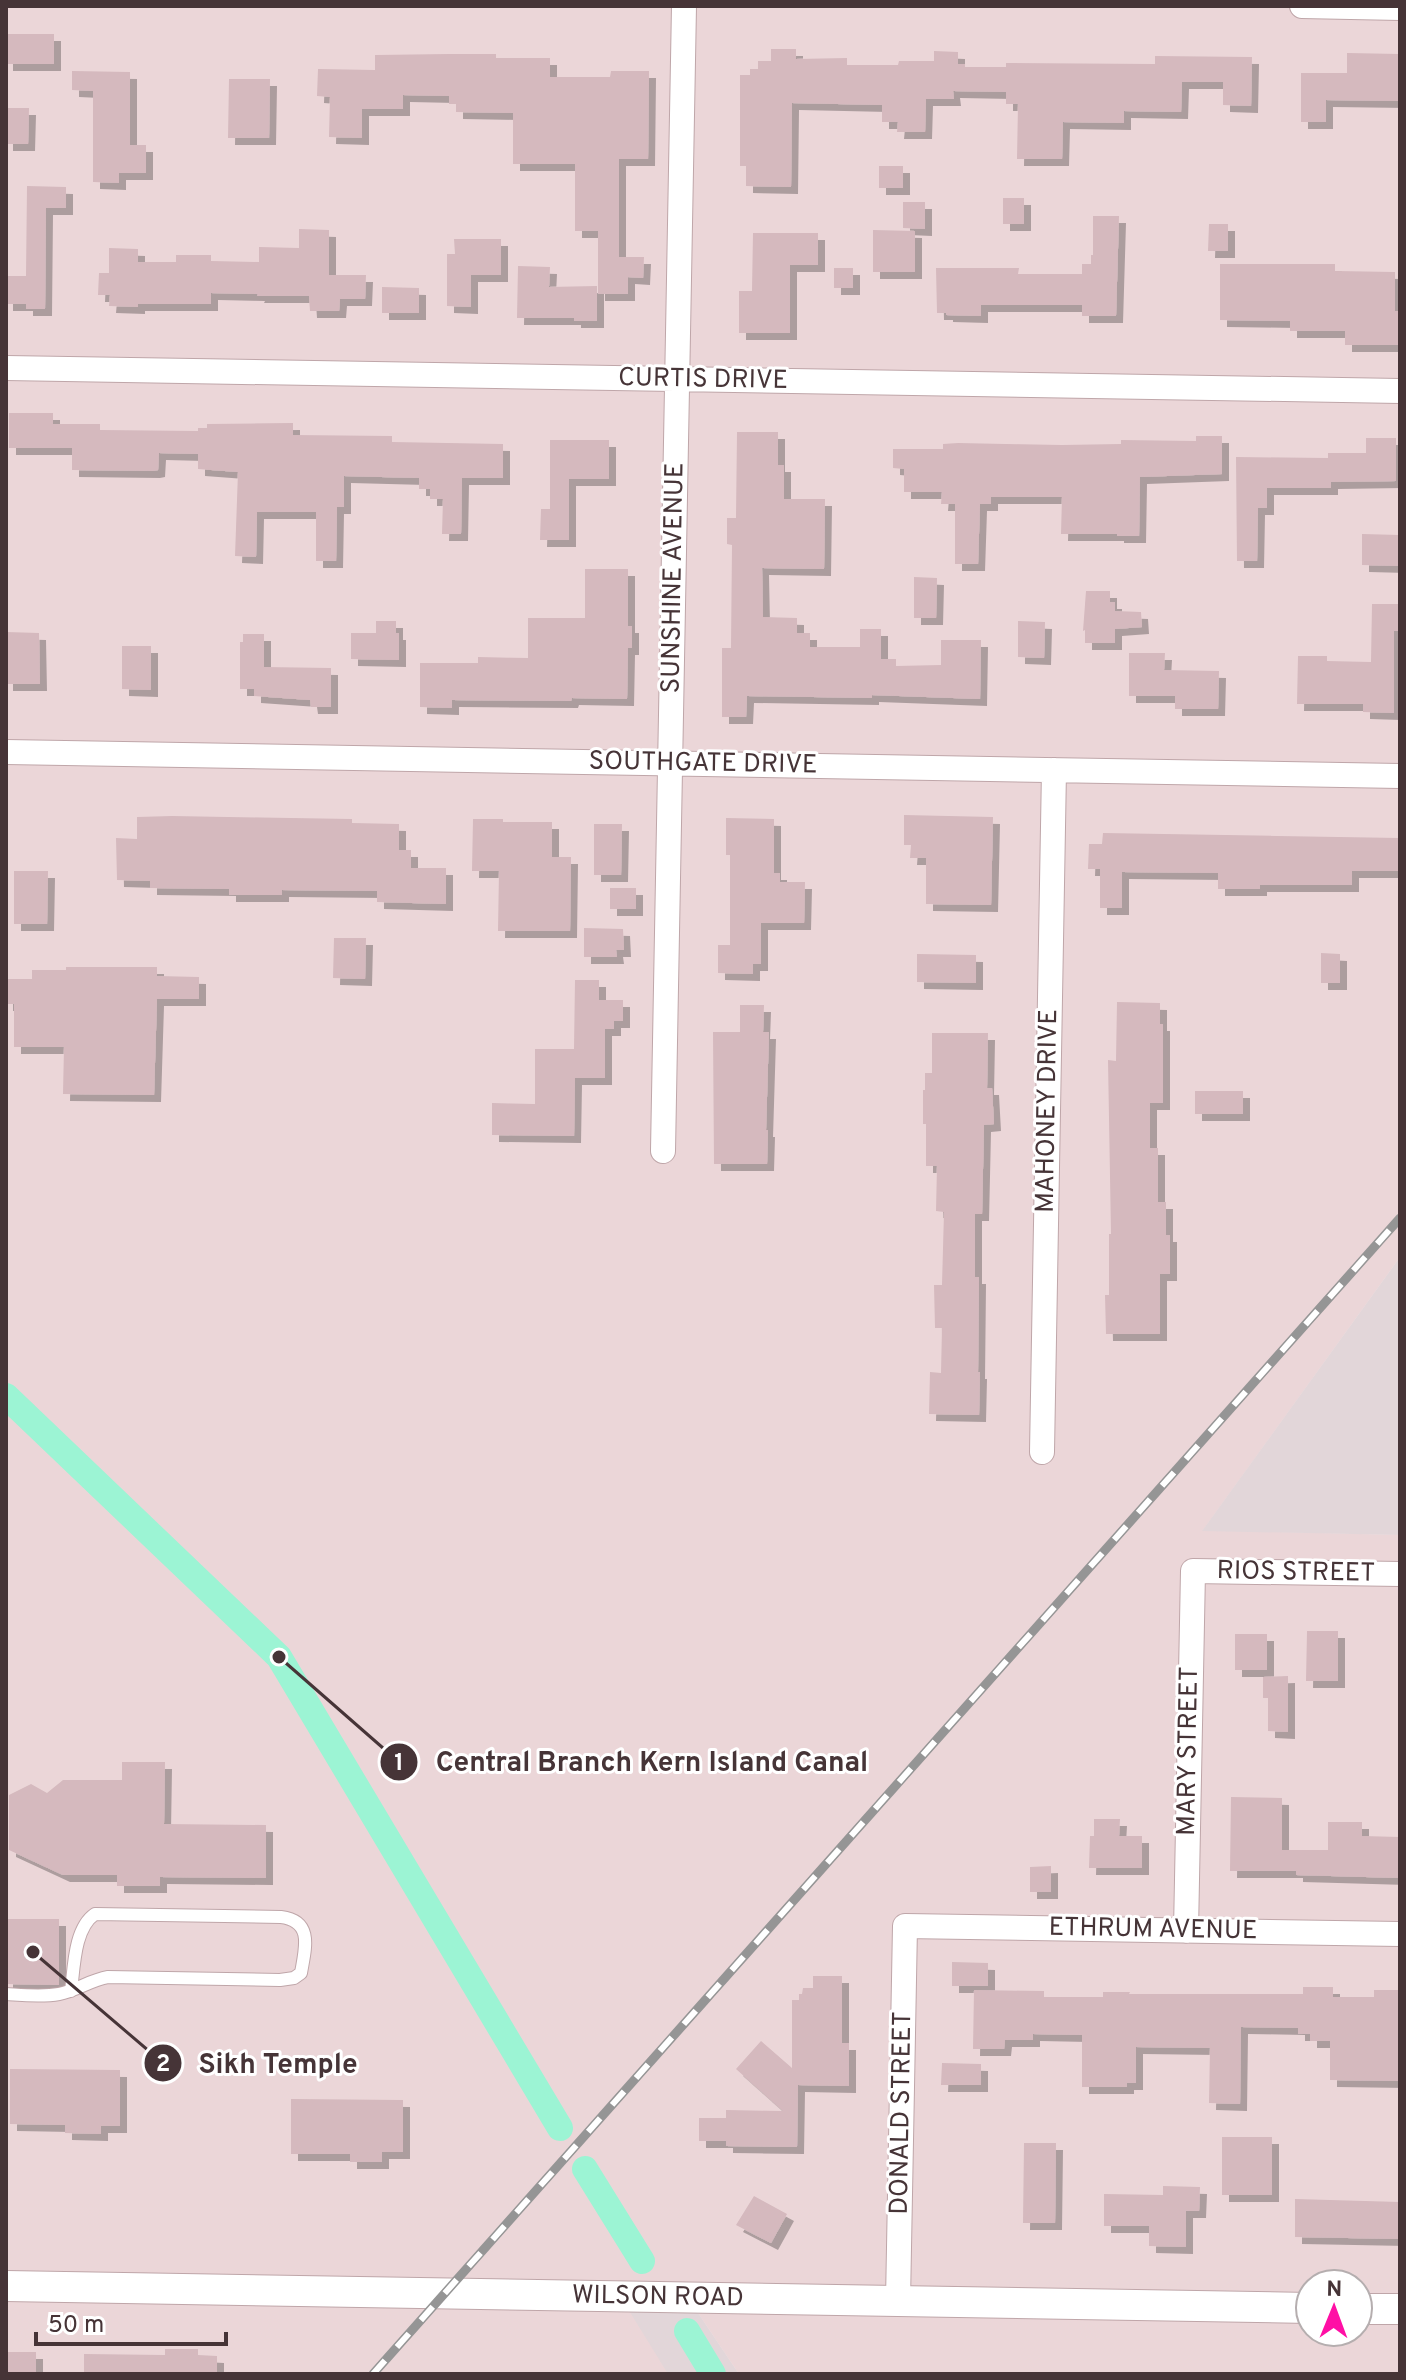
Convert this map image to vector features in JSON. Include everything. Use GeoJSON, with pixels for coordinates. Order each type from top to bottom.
{"type":"FeatureCollection","features":[{"type":"Feature","properties":{"kind":"street","name":"SUNSHINE AVENUE"},"geometry":{"type":"LineString","coordinates":[[663,1151],[684,6]]}},
{"type":"Feature","properties":{"kind":"street"},"geometry":{"type":"LineString","coordinates":[[1302,6],[1400,8]]}},
{"type":"Feature","properties":{"kind":"street","name":"CURTIS DRIVE"},"geometry":{"type":"LineString","coordinates":[[6,368],[1400,391]]}},
{"type":"Feature","properties":{"kind":"street","name":"SOUTHGATE DRIVE"},"geometry":{"type":"LineString","coordinates":[[6,752],[1400,776]]}},
{"type":"Feature","properties":{"kind":"street","name":"MAHONEY DRIVE"},"geometry":{"type":"LineString","coordinates":[[1042,1452],[1054,770]]}},
{"type":"Feature","properties":{"kind":"street","name":"RIOS STREET"},"geometry":{"type":"LineString","coordinates":[[1193,1571],[1400,1574]]}},
{"type":"Feature","properties":{"kind":"street","name":"MARY STREET"},"geometry":{"type":"LineString","coordinates":[[1186,1931],[1193,1571]]}},
{"type":"Feature","properties":{"kind":"street","name":"ETHRUM AVENUE"},"geometry":{"type":"LineString","coordinates":[[905,1926],[1400,1934]]}},
{"type":"Feature","properties":{"kind":"street","name":"DONALD STREET"},"geometry":{"type":"LineString","coordinates":[[898,2301],[905,1926]]}},
{"type":"Feature","properties":{"kind":"street","name":"WILSON ROAD"},"geometry":{"type":"LineString","coordinates":[[6,2286],[1294,2308]]}},
{"type":"Feature","properties":{"kind":"street"},"geometry":{"type":"LineString","coordinates":[[1374,2309],[1400,2309]]}},
{"type":"Feature","properties":{"kind":"lane"},"geometry":{"type":"LineString","coordinates":[[6,1994],[58,1994],[71,1991],[95,1979],[108,1977],[294,1978],[301,1973],[305,1934],[295,1920],[281,1917],[95,1914],[85,1924],[79,1942],[71,1991]]}},
{"type":"Feature","properties":{"kind":"shaded area"},"geometry":{"type":"Polygon","coordinates":[[[6,6],[1400,6],[1400,1257],[1203,1530],[1400,1535],[1400,2374],[739,2374],[688,2298],[668,2374],[6,2374],[6,6]]]}},
{"type":"Feature","properties":{"kind":"shaded area"},"geometry":{"type":"Polygon","coordinates":[[[1400,1257],[1400,1535],[1202,1531],[1400,1257]]]}},
{"type":"Feature","properties":{"kind":"shaded area"},"geometry":{"type":"Polygon","coordinates":[[[620,2296],[688,2298],[739,2374],[668,2374],[620,2296]]]}},
{"type":"Feature","properties":{"kind":"building"},"geometry":{"type":"Polygon","coordinates":[[[6,34],[54,34],[54,64],[6,64],[6,34]]]}},
{"type":"Feature","properties":{"kind":"building"},"geometry":{"type":"Polygon","coordinates":[[[771,49],[796,49],[796,59],[847,58],[847,65],[934,61],[934,51],[958,52],[958,64],[965,64],[965,67],[1006,67],[1006,63],[1155,64],[1155,56],[1252,57],[1251,106],[1223,105],[1223,82],[1182,82],[1181,112],[1124,111],[1124,123],[1063,122],[1062,159],[1017,159],[1018,104],[1006,104],[1006,92],[953,91],[954,99],[926,99],[925,132],[897,132],[898,122],[882,122],[882,105],[792,103],[791,187],[746,186],[746,166],[740,166],[740,75],[750,75],[750,69],[758,69],[758,61],[771,61],[771,49]]]}},
{"type":"Feature","properties":{"kind":"building"},"geometry":{"type":"Polygon","coordinates":[[[1347,53],[1400,54],[1400,101],[1326,100],[1326,122],[1301,122],[1301,73],[1347,73],[1347,53]]]}},
{"type":"Feature","properties":{"kind":"building"},"geometry":{"type":"Polygon","coordinates":[[[496,54],[496,58],[550,58],[550,77],[610,77],[611,71],[649,71],[648,159],[619,159],[619,257],[644,257],[643,278],[628,277],[628,294],[598,294],[598,231],[575,231],[575,164],[513,164],[513,113],[456,112],[456,104],[449,104],[449,96],[403,95],[403,109],[362,109],[362,138],[329,137],[330,97],[317,96],[318,69],[375,70],[375,55],[496,54]]]}},
{"type":"Feature","properties":{"kind":"building"},"geometry":{"type":"Polygon","coordinates":[[[72,71],[130,72],[130,145],[146,145],[146,173],[119,173],[119,183],[93,182],[93,91],[72,90],[72,71]]]}},
{"type":"Feature","properties":{"kind":"building"},"geometry":{"type":"Polygon","coordinates":[[[229,79],[270,79],[269,138],[228,138],[229,79]]]}},
{"type":"Feature","properties":{"kind":"building"},"geometry":{"type":"Polygon","coordinates":[[[6,108],[29,108],[28,144],[6,144],[6,108]]]}},
{"type":"Feature","properties":{"kind":"building"},"geometry":{"type":"Polygon","coordinates":[[[879,166],[903,166],[903,188],[879,188],[879,166]]]}},
{"type":"Feature","properties":{"kind":"building"},"geometry":{"type":"Polygon","coordinates":[[[27,186],[66,187],[66,208],[46,208],[45,309],[26,309],[26,304],[6,304],[6,276],[26,276],[27,186]]]}},
{"type":"Feature","properties":{"kind":"building"},"geometry":{"type":"Polygon","coordinates":[[[1003,198],[1024,198],[1024,224],[1003,224],[1003,198]]]}},
{"type":"Feature","properties":{"kind":"building"},"geometry":{"type":"Polygon","coordinates":[[[903,202],[925,202],[925,229],[903,228],[903,202]]]}},
{"type":"Feature","properties":{"kind":"building"},"geometry":{"type":"Polygon","coordinates":[[[1093,216],[1119,216],[1116,316],[1082,316],[1082,305],[981,305],[981,316],[937,313],[936,268],[1019,268],[1018,274],[1082,274],[1082,264],[1091,264],[1093,255],[1093,216]]]}},
{"type":"Feature","properties":{"kind":"building"},"geometry":{"type":"Polygon","coordinates":[[[1209,224],[1228,224],[1228,251],[1208,251],[1209,224]]]}},
{"type":"Feature","properties":{"kind":"building"},"geometry":{"type":"Polygon","coordinates":[[[299,229],[329,230],[329,275],[366,275],[365,299],[340,299],[339,311],[310,311],[309,296],[211,293],[211,304],[138,304],[138,307],[109,306],[110,295],[98,295],[99,273],[109,273],[109,248],[138,249],[138,262],[176,262],[176,255],[211,255],[211,261],[259,262],[259,247],[299,248],[299,229]]]}},
{"type":"Feature","properties":{"kind":"building"},"geometry":{"type":"Polygon","coordinates":[[[873,230],[915,231],[915,272],[873,272],[873,230]]]}},
{"type":"Feature","properties":{"kind":"building"},"geometry":{"type":"Polygon","coordinates":[[[753,233],[818,233],[818,265],[790,265],[790,333],[739,333],[739,291],[752,291],[753,233]]]}},
{"type":"Feature","properties":{"kind":"building"},"geometry":{"type":"Polygon","coordinates":[[[454,239],[501,239],[501,275],[471,275],[471,307],[447,306],[447,254],[455,254],[454,239]]]}},
{"type":"Feature","properties":{"kind":"building"},"geometry":{"type":"Polygon","coordinates":[[[1220,264],[1335,264],[1335,271],[1395,272],[1398,345],[1345,345],[1345,331],[1290,331],[1290,321],[1220,320],[1220,264]]]}},
{"type":"Feature","properties":{"kind":"building"},"geometry":{"type":"Polygon","coordinates":[[[518,266],[550,267],[549,287],[597,286],[597,321],[517,318],[518,266]]]}},
{"type":"Feature","properties":{"kind":"building"},"geometry":{"type":"Polygon","coordinates":[[[834,268],[853,268],[853,288],[834,288],[834,268]]]}},
{"type":"Feature","properties":{"kind":"building"},"geometry":{"type":"Polygon","coordinates":[[[382,287],[419,288],[419,313],[382,313],[382,287]]]}},
{"type":"Feature","properties":{"kind":"building"},"geometry":{"type":"Polygon","coordinates":[[[9,413],[53,413],[53,424],[100,424],[100,430],[198,431],[198,428],[207,428],[207,424],[293,423],[293,435],[392,436],[392,442],[503,444],[503,478],[462,478],[461,534],[442,534],[443,499],[430,499],[430,489],[419,489],[419,478],[344,476],[344,507],[337,507],[336,561],[316,561],[316,512],[257,512],[256,557],[235,556],[238,472],[198,469],[198,454],[159,453],[158,470],[153,471],[72,470],[72,448],[9,448],[9,413]]]}},
{"type":"Feature","properties":{"kind":"building"},"geometry":{"type":"Polygon","coordinates":[[[737,432],[778,432],[778,465],[784,465],[784,499],[825,499],[824,569],[762,568],[763,617],[797,618],[797,633],[810,633],[810,647],[860,647],[860,629],[881,629],[881,659],[896,659],[896,666],[941,665],[941,640],[981,640],[980,699],[872,695],[872,698],[747,696],[746,717],[722,717],[722,648],[731,648],[732,545],[727,544],[727,518],[736,518],[737,432]]]}},
{"type":"Feature","properties":{"kind":"building"},"geometry":{"type":"Polygon","coordinates":[[[1196,436],[1222,436],[1222,474],[1140,477],[1139,536],[1061,534],[1062,497],[991,497],[991,504],[980,504],[978,564],[955,564],[955,504],[941,504],[942,492],[904,492],[904,469],[893,468],[893,449],[943,449],[943,444],[958,443],[1062,445],[1121,444],[1121,440],[1196,441],[1196,436]]]}},
{"type":"Feature","properties":{"kind":"building"},"geometry":{"type":"Polygon","coordinates":[[[1366,438],[1396,438],[1396,481],[1331,482],[1331,488],[1267,488],[1267,508],[1258,508],[1257,561],[1237,561],[1236,457],[1328,458],[1328,453],[1366,453],[1366,438]]]}},
{"type":"Feature","properties":{"kind":"building"},"geometry":{"type":"Polygon","coordinates":[[[550,440],[609,440],[609,479],[569,479],[569,540],[540,540],[541,509],[550,509],[550,440]]]}},
{"type":"Feature","properties":{"kind":"building"},"geometry":{"type":"Polygon","coordinates":[[[1362,534],[1400,535],[1400,566],[1362,565],[1362,534]]]}},
{"type":"Feature","properties":{"kind":"building"},"geometry":{"type":"Polygon","coordinates":[[[585,569],[628,569],[628,626],[632,626],[632,648],[628,648],[627,699],[452,700],[452,708],[420,707],[420,663],[478,663],[478,657],[528,658],[528,618],[585,618],[585,569]]]}},
{"type":"Feature","properties":{"kind":"building"},"geometry":{"type":"Polygon","coordinates":[[[914,577],[937,578],[936,618],[914,618],[914,577]]]}},
{"type":"Feature","properties":{"kind":"building"},"geometry":{"type":"Polygon","coordinates":[[[1086,591],[1110,591],[1110,602],[1115,602],[1115,611],[1141,612],[1142,627],[1115,629],[1115,643],[1085,643],[1086,591]]]}},
{"type":"Feature","properties":{"kind":"building"},"geometry":{"type":"Polygon","coordinates":[[[1372,604],[1400,604],[1400,631],[1394,631],[1394,713],[1363,712],[1363,704],[1297,704],[1298,656],[1327,656],[1327,661],[1371,662],[1372,604]]]}},
{"type":"Feature","properties":{"kind":"building"},"geometry":{"type":"Polygon","coordinates":[[[376,621],[396,621],[399,660],[351,659],[351,633],[376,633],[376,621]]]}},
{"type":"Feature","properties":{"kind":"building"},"geometry":{"type":"Polygon","coordinates":[[[1018,621],[1045,622],[1044,658],[1018,657],[1018,621]]]}},
{"type":"Feature","properties":{"kind":"building"},"geometry":{"type":"Polygon","coordinates":[[[6,632],[39,633],[40,684],[6,684],[6,632]]]}},
{"type":"Feature","properties":{"kind":"building"},"geometry":{"type":"Polygon","coordinates":[[[243,634],[264,634],[264,667],[331,668],[331,707],[311,707],[310,700],[254,696],[254,689],[240,689],[240,642],[243,642],[243,634]]]}},
{"type":"Feature","properties":{"kind":"building"},"geometry":{"type":"Polygon","coordinates":[[[122,646],[151,646],[151,690],[122,689],[122,646]]]}},
{"type":"Feature","properties":{"kind":"building"},"geometry":{"type":"Polygon","coordinates":[[[1129,653],[1165,653],[1164,670],[1219,671],[1218,709],[1175,709],[1175,696],[1129,696],[1129,653]]]}},
{"type":"Feature","properties":{"kind":"building"},"geometry":{"type":"Polygon","coordinates":[[[904,815],[993,817],[991,905],[926,904],[926,858],[910,858],[911,845],[904,845],[904,815]]]}},
{"type":"Feature","properties":{"kind":"building"},"geometry":{"type":"Polygon","coordinates":[[[137,817],[352,819],[352,823],[399,824],[399,850],[411,850],[411,868],[446,868],[446,904],[377,902],[377,891],[282,890],[282,895],[229,895],[229,889],[150,888],[150,881],[117,880],[116,838],[137,839],[137,817]]]}},
{"type":"Feature","properties":{"kind":"building"},"geometry":{"type":"Polygon","coordinates":[[[726,818],[774,819],[774,873],[780,873],[780,882],[805,882],[804,923],[761,923],[761,964],[753,964],[753,974],[718,973],[718,945],[730,945],[730,855],[726,855],[726,818]]]}},
{"type":"Feature","properties":{"kind":"building"},"geometry":{"type":"Polygon","coordinates":[[[473,819],[552,822],[552,857],[571,857],[570,931],[498,931],[499,871],[472,871],[473,819]]]}},
{"type":"Feature","properties":{"kind":"building"},"geometry":{"type":"Polygon","coordinates":[[[594,824],[622,824],[621,875],[594,875],[594,824]]]}},
{"type":"Feature","properties":{"kind":"building"},"geometry":{"type":"Polygon","coordinates":[[[1103,833],[1400,838],[1400,871],[1352,871],[1352,885],[1260,885],[1260,889],[1218,889],[1218,873],[1122,872],[1122,908],[1100,908],[1100,869],[1088,869],[1089,844],[1102,844],[1103,833]]]}},
{"type":"Feature","properties":{"kind":"building"},"geometry":{"type":"Polygon","coordinates":[[[14,871],[48,871],[47,924],[14,924],[14,871]]]}},
{"type":"Feature","properties":{"kind":"building"},"geometry":{"type":"Polygon","coordinates":[[[610,888],[636,888],[636,909],[610,909],[610,888]]]}},
{"type":"Feature","properties":{"kind":"building"},"geometry":{"type":"Polygon","coordinates":[[[584,928],[623,929],[624,950],[616,950],[617,957],[584,957],[584,928]]]}},
{"type":"Feature","properties":{"kind":"building"},"geometry":{"type":"Polygon","coordinates":[[[334,938],[366,938],[365,979],[333,978],[334,938]]]}},
{"type":"Feature","properties":{"kind":"building"},"geometry":{"type":"Polygon","coordinates":[[[1321,953],[1340,954],[1340,983],[1321,983],[1321,953]]]}},
{"type":"Feature","properties":{"kind":"building"},"geometry":{"type":"Polygon","coordinates":[[[917,954],[976,955],[976,983],[917,982],[917,954]]]}},
{"type":"Feature","properties":{"kind":"building"},"geometry":{"type":"Polygon","coordinates":[[[66,967],[157,967],[157,976],[199,977],[199,999],[157,999],[154,1095],[63,1094],[64,1047],[14,1047],[14,1004],[6,1004],[6,979],[32,979],[32,970],[66,970],[66,967]]]}},
{"type":"Feature","properties":{"kind":"building"},"geometry":{"type":"Polygon","coordinates":[[[575,980],[599,980],[599,1000],[623,1000],[623,1021],[614,1021],[614,1029],[605,1029],[605,1078],[575,1078],[574,1136],[492,1135],[492,1103],[535,1104],[535,1049],[574,1049],[575,980]]]}},
{"type":"Feature","properties":{"kind":"building"},"geometry":{"type":"Polygon","coordinates":[[[1117,1002],[1160,1003],[1160,1024],[1163,1024],[1163,1103],[1150,1103],[1150,1148],[1158,1148],[1158,1202],[1166,1202],[1166,1235],[1170,1235],[1170,1274],[1160,1274],[1160,1334],[1106,1334],[1105,1295],[1109,1295],[1111,1234],[1108,1060],[1116,1061],[1117,1002]]]}},
{"type":"Feature","properties":{"kind":"building"},"geometry":{"type":"Polygon","coordinates":[[[740,1005],[764,1005],[763,1032],[769,1032],[767,1164],[714,1164],[713,1032],[740,1032],[740,1005]]]}},
{"type":"Feature","properties":{"kind":"building"},"geometry":{"type":"Polygon","coordinates":[[[932,1033],[988,1033],[987,1088],[992,1088],[994,1124],[984,1125],[982,1214],[975,1214],[975,1277],[979,1277],[979,1415],[929,1414],[930,1372],[941,1373],[942,1328],[935,1328],[934,1285],[942,1285],[944,1212],[936,1211],[937,1166],[926,1166],[926,1124],[923,1124],[925,1073],[932,1073],[932,1033]]]}},
{"type":"Feature","properties":{"kind":"building"},"geometry":{"type":"Polygon","coordinates":[[[1195,1091],[1243,1091],[1243,1114],[1195,1114],[1195,1091]]]}},
{"type":"Feature","properties":{"kind":"building"},"geometry":{"type":"Polygon","coordinates":[[[1307,1631],[1338,1631],[1338,1681],[1306,1681],[1307,1631]]]}},
{"type":"Feature","properties":{"kind":"building"},"geometry":{"type":"Polygon","coordinates":[[[1235,1634],[1267,1634],[1267,1670],[1235,1670],[1235,1634]]]}},
{"type":"Feature","properties":{"kind":"building"},"geometry":{"type":"Polygon","coordinates":[[[1288,1676],[1288,1732],[1268,1731],[1268,1698],[1263,1698],[1263,1677],[1288,1676]]]}},
{"type":"Feature","properties":{"kind":"building"},"geometry":{"type":"Polygon","coordinates":[[[122,1762],[165,1762],[164,1824],[266,1825],[266,1878],[160,1877],[160,1886],[117,1886],[117,1875],[63,1875],[9,1850],[9,1795],[31,1784],[47,1793],[63,1780],[122,1780],[122,1762]]]}},
{"type":"Feature","properties":{"kind":"building"},"geometry":{"type":"Polygon","coordinates":[[[1231,1797],[1282,1798],[1282,1850],[1328,1850],[1328,1822],[1362,1822],[1362,1836],[1400,1837],[1400,1878],[1296,1875],[1296,1871],[1230,1871],[1231,1797]]]}},
{"type":"Feature","properties":{"kind":"building"},"geometry":{"type":"Polygon","coordinates":[[[1094,1819],[1120,1819],[1119,1836],[1142,1836],[1142,1868],[1089,1868],[1094,1819]]]}},
{"type":"Feature","properties":{"kind":"building"},"geometry":{"type":"Polygon","coordinates":[[[1051,1866],[1051,1892],[1030,1892],[1030,1867],[1051,1866]]]}},
{"type":"Feature","properties":{"kind":"building"},"geometry":{"type":"Polygon","coordinates":[[[6,1919],[59,1919],[59,1985],[6,1984],[6,1919]]]}},
{"type":"Feature","properties":{"kind":"building"},"geometry":{"type":"Polygon","coordinates":[[[952,1962],[988,1963],[988,1986],[952,1986],[952,1962]]]}},
{"type":"Feature","properties":{"kind":"building"},"geometry":{"type":"Polygon","coordinates":[[[813,1976],[842,1976],[842,2043],[849,2043],[849,2086],[798,2085],[797,2147],[726,2146],[726,2141],[699,2141],[699,2118],[726,2118],[726,2110],[783,2111],[736,2069],[761,2041],[792,2068],[792,2000],[799,2000],[803,1988],[813,1988],[813,1976]]]}},
{"type":"Feature","properties":{"kind":"building"},"geometry":{"type":"Polygon","coordinates":[[[1303,1987],[1333,1987],[1333,1997],[1374,1997],[1374,1990],[1400,1990],[1400,2081],[1330,2080],[1330,2041],[1310,2041],[1310,2034],[1298,2034],[1298,2028],[1241,2027],[1240,2104],[1209,2103],[1210,2048],[1136,2047],[1136,2083],[1127,2083],[1127,2087],[1082,2087],[1082,2035],[1033,2034],[1033,2040],[1005,2040],[1004,2049],[973,2049],[974,1990],[1044,1991],[1044,1997],[1103,1997],[1103,1992],[1303,1994],[1303,1987]]]}},
{"type":"Feature","properties":{"kind":"building"},"geometry":{"type":"Polygon","coordinates":[[[942,2063],[981,2064],[981,2085],[941,2085],[942,2063]]]}},
{"type":"Feature","properties":{"kind":"building"},"geometry":{"type":"Polygon","coordinates":[[[10,2069],[120,2070],[120,2126],[101,2126],[101,2134],[65,2133],[65,2125],[10,2124],[10,2069]]]}},
{"type":"Feature","properties":{"kind":"building"},"geometry":{"type":"Polygon","coordinates":[[[291,2099],[403,2100],[403,2152],[382,2152],[382,2162],[350,2162],[350,2154],[291,2154],[291,2099]]]}},
{"type":"Feature","properties":{"kind":"building"},"geometry":{"type":"Polygon","coordinates":[[[1222,2137],[1272,2137],[1272,2195],[1222,2195],[1222,2137]]]}},
{"type":"Feature","properties":{"kind":"building"},"geometry":{"type":"Polygon","coordinates":[[[1024,2143],[1056,2143],[1055,2223],[1023,2223],[1024,2143]]]}},
{"type":"Feature","properties":{"kind":"building"},"geometry":{"type":"Polygon","coordinates":[[[1163,2186],[1200,2187],[1199,2211],[1186,2211],[1186,2247],[1149,2246],[1149,2226],[1104,2226],[1104,2194],[1163,2195],[1163,2186]]]}},
{"type":"Feature","properties":{"kind":"building"},"geometry":{"type":"Polygon","coordinates":[[[754,2196],[787,2214],[771,2243],[736,2225],[754,2196]]]}},
{"type":"Feature","properties":{"kind":"building"},"geometry":{"type":"Polygon","coordinates":[[[1295,2199],[1400,2202],[1400,2239],[1295,2237],[1295,2199]]]}},
{"type":"Feature","properties":{"kind":"building"},"geometry":{"type":"Polygon","coordinates":[[[165,2349],[198,2349],[198,2355],[217,2356],[217,2374],[84,2374],[84,2354],[165,2355],[165,2349]]]}},
{"type":"Feature","properties":{"kind":"building"},"geometry":{"type":"Polygon","coordinates":[[[6,2352],[36,2352],[36,2374],[6,2374],[6,2352]]]}},
{"type":"Feature","properties":{"kind":"waterway"},"geometry":{"type":"LineString","coordinates":[[6,1396],[279,1657],[560,2128]]}},
{"type":"Feature","properties":{"kind":"waterway"},"geometry":{"type":"LineString","coordinates":[[585,2169],[642,2261]]}},
{"type":"Feature","properties":{"kind":"waterway"},"geometry":{"type":"LineString","coordinates":[[687,2331],[713,2374]]}},
{"type":"Feature","properties":{"kind":"railway"},"geometry":{"type":"LineString","coordinates":[[373,2374],[1400,1218]]}},
{"type":"Feature","properties":{"kind":"place","name":"Central Branch Kern Island Canal"},"geometry":{"type":"Point","coordinates":[279,1657]}},
{"type":"Feature","properties":{"kind":"place","name":"Sikh Temple"},"geometry":{"type":"Point","coordinates":[33,1952]}}]}
